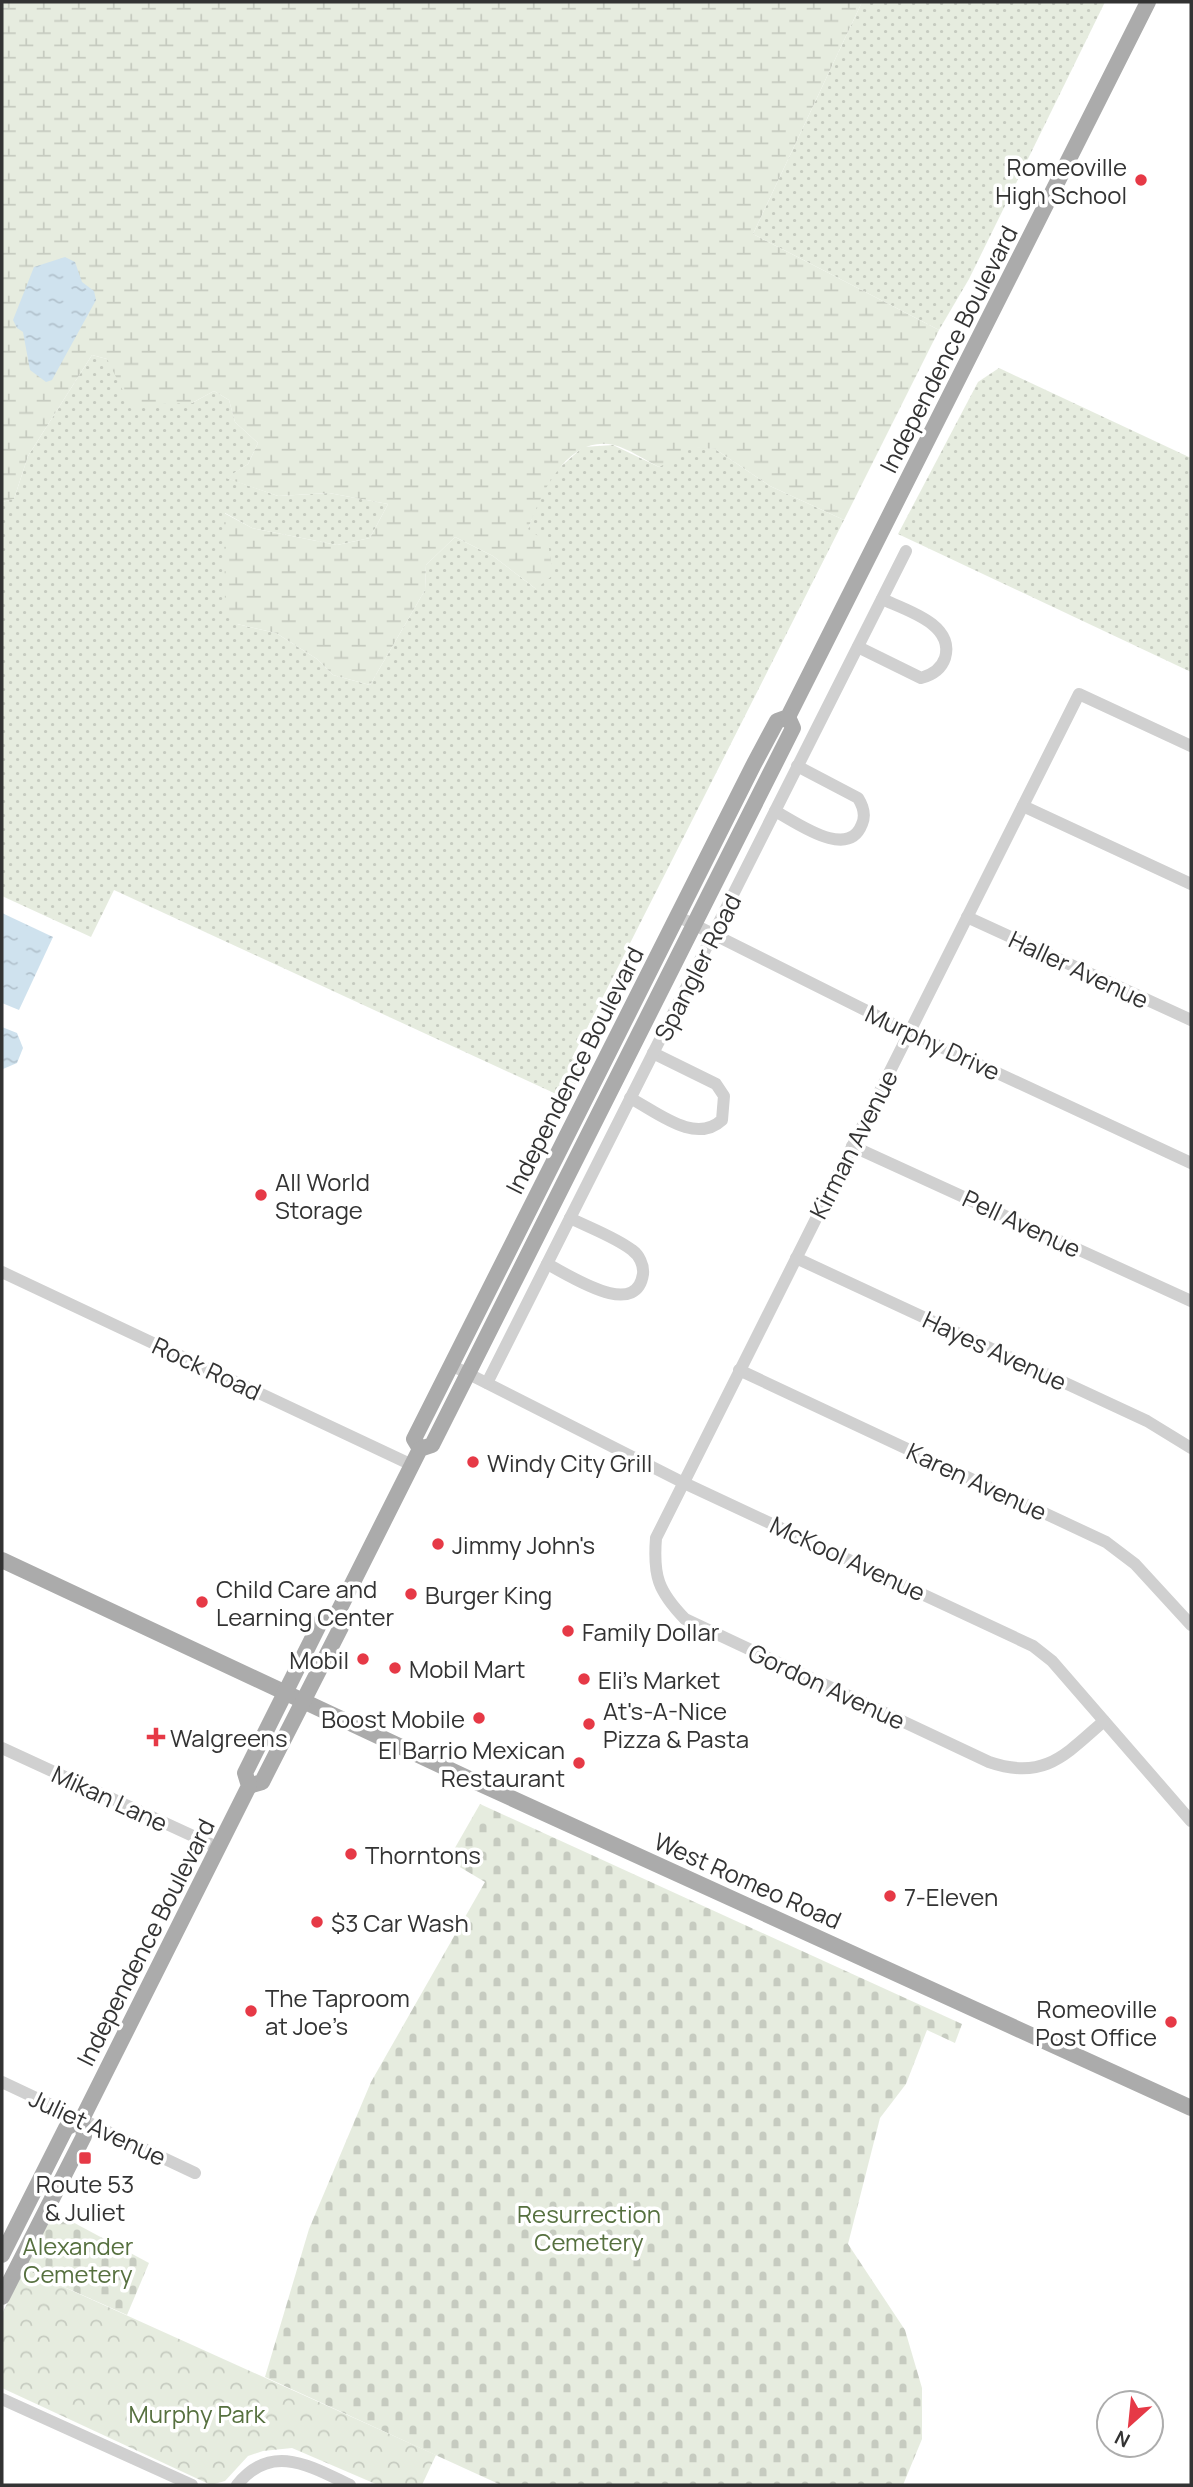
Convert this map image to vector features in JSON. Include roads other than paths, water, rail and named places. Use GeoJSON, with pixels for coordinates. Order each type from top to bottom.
{"type":"FeatureCollection","features":[{"type":"Feature","properties":{"kind":"main road","name":"Independence Boulevard"},"geometry":{"type":"LineString","coordinates":[[420,1449],[414,1439],[451,1365],[776,721],[788,717],[1148,2]]}},
{"type":"Feature","properties":{"kind":"main road","name":"Independence Boulevard"},"geometry":{"type":"LineString","coordinates":[[2,2255],[66,2129],[82,2119],[219,1848],[249,1786],[245,1773],[321,1621],[337,1614],[420,1449],[432,1445],[793,729],[788,717]]}},
{"type":"Feature","properties":{"kind":"main road","name":"West Romeo Road"},"geometry":{"type":"LineString","coordinates":[[2,1560],[287,1691],[476,1783],[1191,2108]]}},
{"type":"Feature","properties":{"kind":"main road","name":"Independence Boulevard"},"geometry":{"type":"LineString","coordinates":[[249,1786],[262,1782],[341,1627],[337,1614]]}},
{"type":"Feature","properties":{"kind":"main road","name":"Independence Boulevard"},"geometry":{"type":"LineString","coordinates":[[2,2297],[84,2136],[82,2119]]}},
{"type":"Feature","properties":{"kind":"street","name":"Spangler Road"},"geometry":{"type":"LineString","coordinates":[[487,1383],[906,551]]}},
{"type":"Feature","properties":{"kind":"street"},"geometry":{"type":"LineString","coordinates":[[858,647],[921,678],[932,675],[943,664],[947,646],[937,628],[882,599]]}},
{"type":"Feature","properties":{"kind":"street","name":"Kirman Avenue"},"geometry":{"type":"LineString","coordinates":[[682,1482],[1079,694],[1191,746]]}},
{"type":"Feature","properties":{"kind":"street"},"geometry":{"type":"LineString","coordinates":[[775,811],[835,841],[853,836],[861,827],[864,815],[858,798],[797,766]]}},
{"type":"Feature","properties":{"kind":"street"},"geometry":{"type":"LineString","coordinates":[[1023,806],[1191,884]]}},
{"type":"Feature","properties":{"kind":"street","name":"Murphy Drive"},"geometry":{"type":"LineString","coordinates":[[677,916],[909,1032],[1191,1163]]}},
{"type":"Feature","properties":{"kind":"street","name":"Haller Avenue"},"geometry":{"type":"LineString","coordinates":[[967,917],[1191,1020]]}},
{"type":"Feature","properties":{"kind":"street"},"geometry":{"type":"LineString","coordinates":[[631,1098],[691,1130],[713,1128],[722,1120],[724,1096],[716,1084],[653,1054]]}},
{"type":"Feature","properties":{"kind":"street","name":"Pell Avenue"},"geometry":{"type":"LineString","coordinates":[[852,1146],[1191,1301]]}},
{"type":"Feature","properties":{"kind":"street"},"geometry":{"type":"LineString","coordinates":[[547,1264],[608,1295],[621,1296],[635,1289],[643,1275],[641,1261],[633,1251],[570,1218]]}},
{"type":"Feature","properties":{"kind":"street","name":"Hayes Avenue"},"geometry":{"type":"LineString","coordinates":[[796,1258],[1147,1421],[1191,1448]]}},
{"type":"Feature","properties":{"kind":"street","name":"Rock Road"},"geometry":{"type":"LineString","coordinates":[[2,1272],[412,1465]]}},
{"type":"Feature","properties":{"kind":"street","name":"McKool Avenue"},"geometry":{"type":"LineString","coordinates":[[451,1365],[682,1482],[1024,1640],[1052,1661],[1191,1821]]}},
{"type":"Feature","properties":{"kind":"street","name":"Karen Avenue"},"geometry":{"type":"LineString","coordinates":[[739,1370],[1106,1542],[1135,1564],[1191,1625]]}},
{"type":"Feature","properties":{"kind":"street","name":"Gordon Avenue"},"geometry":{"type":"LineString","coordinates":[[682,1482],[656,1538],[654,1567],[664,1597],[685,1619],[1004,1767],[1032,1769],[1053,1763],[1104,1721]]}},
{"type":"Feature","properties":{"kind":"street","name":"Mikan Lane"},"geometry":{"type":"LineString","coordinates":[[2,1748],[219,1848]]}},
{"type":"Feature","properties":{"kind":"street","name":"Juliet Avenue"},"geometry":{"type":"LineString","coordinates":[[2,2082],[195,2173]]}},
{"type":"Feature","properties":{"kind":"street"},"geometry":{"type":"LineString","coordinates":[[2,2399],[192,2485]]}},
{"type":"Feature","properties":{"kind":"street"},"geometry":{"type":"LineString","coordinates":[[236,2485],[257,2466],[283,2459],[306,2465],[350,2485]]}},
{"type":"Feature","properties":{"kind":"water"},"geometry":{"type":"Polygon","coordinates":[[[65,257],[75,262],[82,282],[94,291],[96,300],[52,380],[46,382],[30,370],[23,332],[13,320],[34,267],[65,257]]]}},
{"type":"Feature","properties":{"kind":"water"},"geometry":{"type":"Polygon","coordinates":[[[2,913],[53,937],[19,1010],[2,1003],[2,913]]]}},
{"type":"Feature","properties":{"kind":"water"},"geometry":{"type":"Polygon","coordinates":[[[2,1027],[17,1033],[23,1048],[17,1063],[3,1069],[2,1027]]]}},
{"type":"Feature","properties":{"kind":"place","name":"Romeoville High School"},"geometry":{"type":"Point","coordinates":[1141,180]}},
{"type":"Feature","properties":{"kind":"place","name":"All World Storage"},"geometry":{"type":"Point","coordinates":[261,1195]}},
{"type":"Feature","properties":{"kind":"place","name":"Windy City Grill"},"geometry":{"type":"Point","coordinates":[473,1462]}},
{"type":"Feature","properties":{"kind":"place","name":"Jimmy John's"},"geometry":{"type":"Point","coordinates":[438,1544]}},
{"type":"Feature","properties":{"kind":"place","name":"Burger King"},"geometry":{"type":"Point","coordinates":[411,1594]}},
{"type":"Feature","properties":{"kind":"place","name":"Child Care and Learning Center"},"geometry":{"type":"Point","coordinates":[202,1602]}},
{"type":"Feature","properties":{"kind":"place","name":"Family Dollar"},"geometry":{"type":"Point","coordinates":[568,1631]}},
{"type":"Feature","properties":{"kind":"place","name":"Mobil"},"geometry":{"type":"Point","coordinates":[363,1659]}},
{"type":"Feature","properties":{"kind":"place","name":"Mobil Mart"},"geometry":{"type":"Point","coordinates":[395,1668]}},
{"type":"Feature","properties":{"kind":"place","name":"Eli’s Market"},"geometry":{"type":"Point","coordinates":[584,1679]}},
{"type":"Feature","properties":{"kind":"place","name":"Boost Mobile"},"geometry":{"type":"Point","coordinates":[479,1718]}},
{"type":"Feature","properties":{"kind":"place","name":"At's-A-Nice Pizza & Pasta"},"geometry":{"type":"Point","coordinates":[589,1724]}},
{"type":"Feature","properties":{"kind":"place","name":"Walgreens"},"geometry":{"type":"Point","coordinates":[156,1737]}},
{"type":"Feature","properties":{"kind":"place","name":"El Barrio Mexican Restaurant"},"geometry":{"type":"Point","coordinates":[579,1763]}},
{"type":"Feature","properties":{"kind":"place","name":"Thorntons"},"geometry":{"type":"Point","coordinates":[351,1854]}},
{"type":"Feature","properties":{"kind":"place","name":"7-Eleven"},"geometry":{"type":"Point","coordinates":[890,1896]}},
{"type":"Feature","properties":{"kind":"place","name":"$3 Car Wash"},"geometry":{"type":"Point","coordinates":[317,1922]}},
{"type":"Feature","properties":{"kind":"place","name":"The Taproom at Joe’s"},"geometry":{"type":"Point","coordinates":[251,2011]}},
{"type":"Feature","properties":{"kind":"place","name":"Romeoville Post Office"},"geometry":{"type":"Point","coordinates":[1171,2022]}},
{"type":"Feature","properties":{"kind":"place","name":"Route 53 & Juliet"},"geometry":{"type":"Point","coordinates":[85,2158]}},
{"type":"Feature","properties":{"kind":"park label","name":"Resurrection Cemetery"},"geometry":{"type":"Point","coordinates":[589,2227]}},
{"type":"Feature","properties":{"kind":"park label","name":"Alexander Cemetery"},"geometry":{"type":"Point","coordinates":[78,2259]}},
{"type":"Feature","properties":{"kind":"park label","name":"Murphy Park"},"geometry":{"type":"Point","coordinates":[197,2413]}}]}
